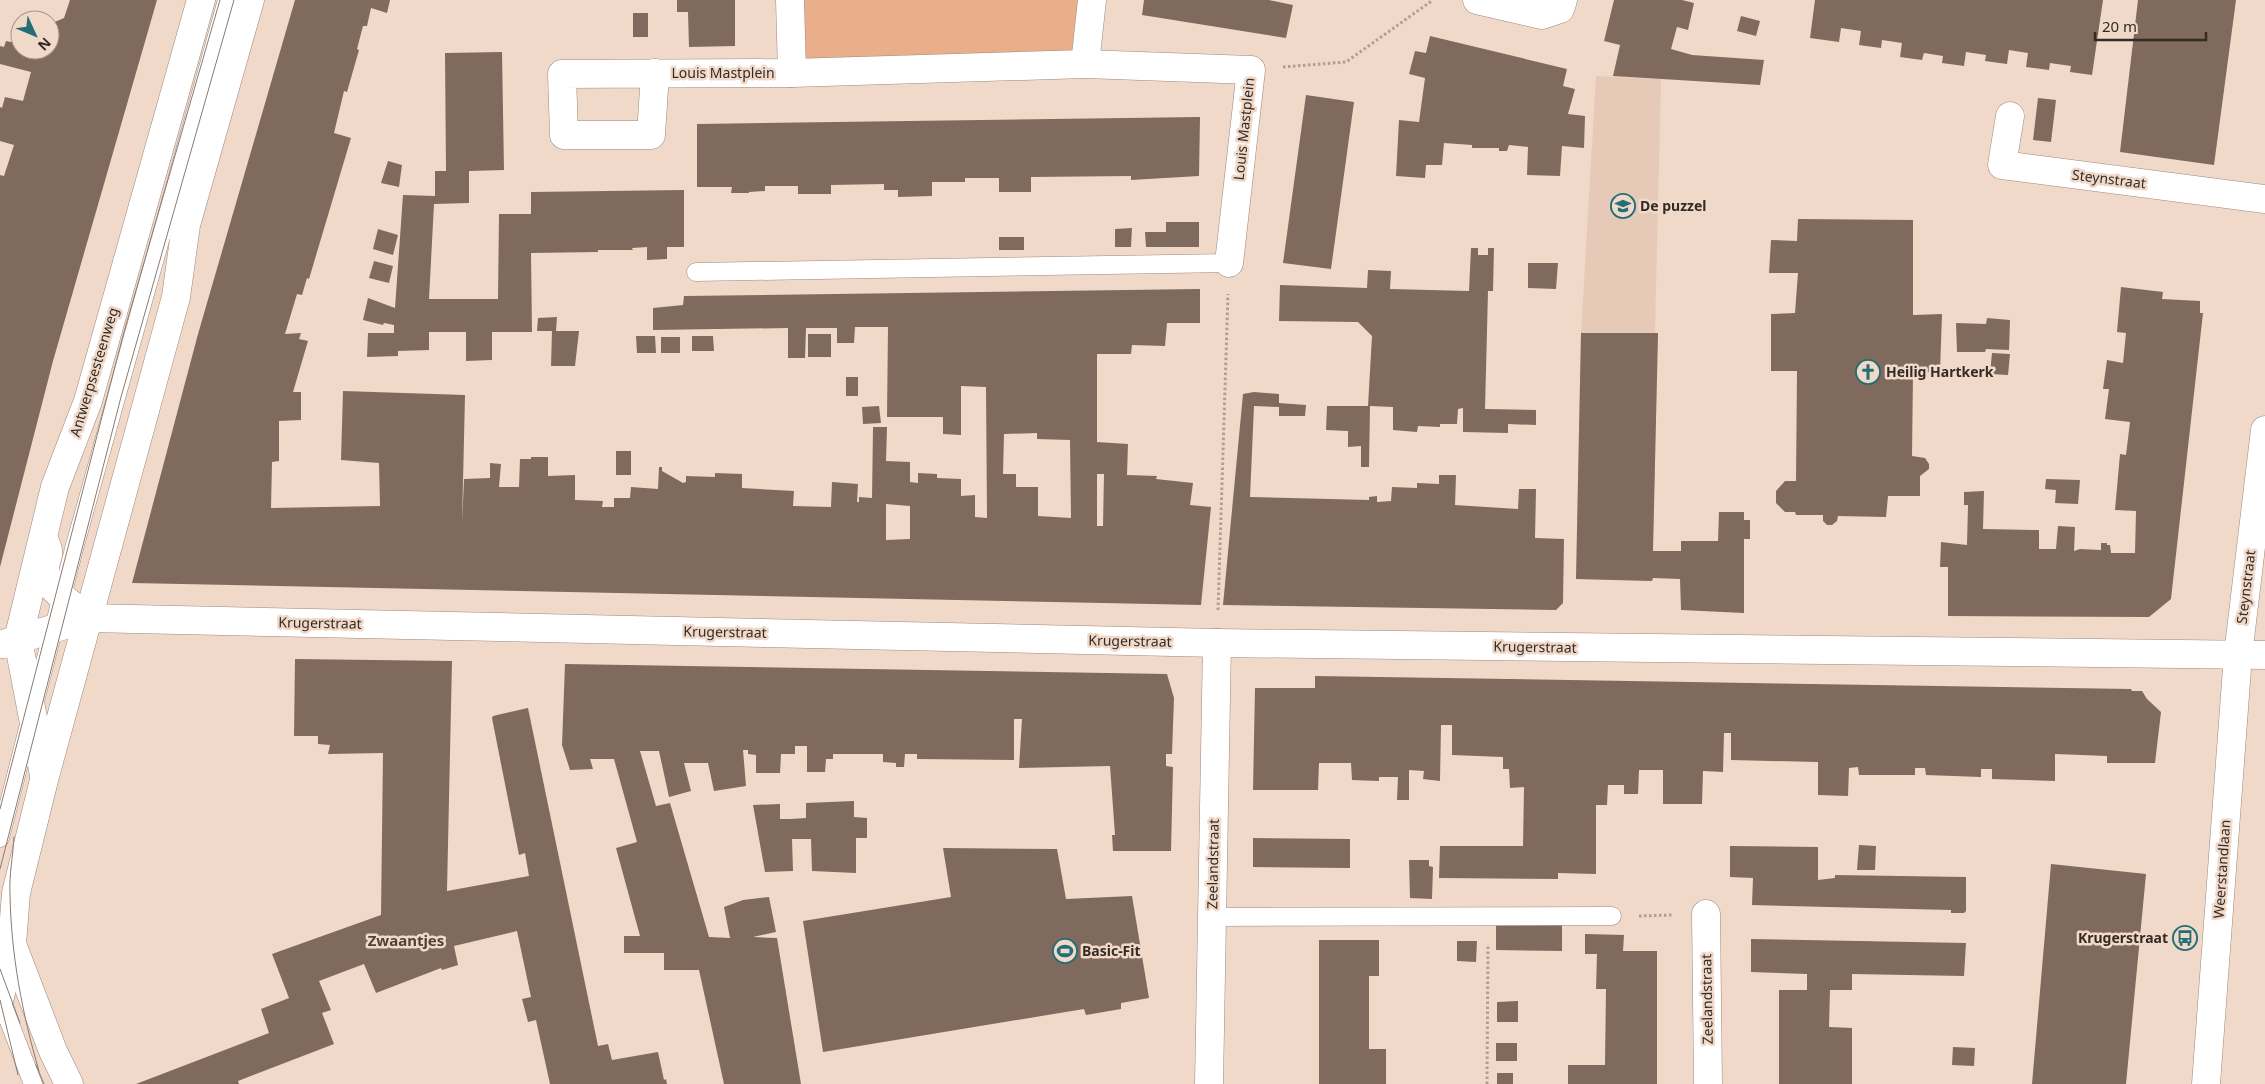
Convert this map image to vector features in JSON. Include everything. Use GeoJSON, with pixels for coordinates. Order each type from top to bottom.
{"type":"FeatureCollection","features":[{"type":"Feature","properties":{"kind":"street","name":"Antwerpsesteenweg"},"geometry":{"type":"LineString","coordinates":[[45,776],[32,715],[9,642],[43,537],[55,487],[88,401],[201,0]]}},
{"type":"Feature","properties":{"kind":"street","name":"Antwerpsesteenweg"},"geometry":{"type":"LineString","coordinates":[[0,998],[12,944],[16,893],[45,776],[176,297],[186,225],[250,0]]}},
{"type":"Feature","properties":{"kind":"street","name":"Louis Mastplein"},"geometry":{"type":"LineString","coordinates":[[790,0],[792,74]]}},
{"type":"Feature","properties":{"kind":"street"},"geometry":{"type":"LineString","coordinates":[[1085,64],[1092,0]]}},
{"type":"Feature","properties":{"kind":"street"},"geometry":{"type":"LineString","coordinates":[[1477,0],[1542,15],[1560,10],[1563,0]]}},
{"type":"Feature","properties":{"kind":"street","name":"Louis Mastplein"},"geometry":{"type":"LineString","coordinates":[[654,72],[792,74],[1085,64],[1251,70],[1229,263]]}},
{"type":"Feature","properties":{"kind":"street","name":"Steynstraat"},"geometry":{"type":"LineString","coordinates":[[2010,116],[2002,165],[2265,199]]}},
{"type":"Feature","properties":{"kind":"street","name":"Steynstraat"},"geometry":{"type":"LineString","coordinates":[[2238,655],[2265,430]]}},
{"type":"Feature","properties":{"kind":"street"},"geometry":{"type":"LineString","coordinates":[[43,537],[50,551],[44,572],[49,584],[88,618]]}},
{"type":"Feature","properties":{"kind":"street","name":"Krugerstraat"},"geometry":{"type":"LineString","coordinates":[[9,642],[88,618],[1216,643],[2265,655]]}},
{"type":"Feature","properties":{"kind":"street","name":"Zeelandstraat"},"geometry":{"type":"LineString","coordinates":[[1209,1084],[1216,643]]}},
{"type":"Feature","properties":{"kind":"street","name":"Weerstandlaan"},"geometry":{"type":"LineString","coordinates":[[2206,1084],[2238,655]]}},
{"type":"Feature","properties":{"kind":"street","name":"Zeelandstraat"},"geometry":{"type":"LineString","coordinates":[[1706,914],[1708,1084]]}},
{"type":"Feature","properties":{"kind":"street"},"geometry":{"type":"LineString","coordinates":[[12,944],[53,1051],[70,1084]]}},
{"type":"Feature","properties":{"kind":"lane"},"geometry":{"type":"LineString","coordinates":[[0,838],[62,595],[227,0]]}},
{"type":"Feature","properties":{"kind":"lane"},"geometry":{"type":"LineString","coordinates":[[696,272],[1229,263]]}},
{"type":"Feature","properties":{"kind":"lane"},"geometry":{"type":"LineString","coordinates":[[1212,917],[1612,916]]}},
{"type":"Feature","properties":{"kind":"lane"},"geometry":{"type":"LineString","coordinates":[[0,998],[33,1084]]}},
{"type":"Feature","properties":{"kind":"path"},"geometry":{"type":"LineString","coordinates":[[1251,70],[1346,62],[1433,0]]}},
{"type":"Feature","properties":{"kind":"path"},"geometry":{"type":"LineString","coordinates":[[1216,643],[1229,263]]}},
{"type":"Feature","properties":{"kind":"path"},"geometry":{"type":"LineString","coordinates":[[1612,916],[1706,914]]}},
{"type":"Feature","properties":{"kind":"path"},"geometry":{"type":"LineString","coordinates":[[1487,1084],[1488,916]]}},
{"type":"Feature","properties":{"kind":"shaded area"},"geometry":{"type":"Polygon","coordinates":[[[790,0],[1092,0],[1085,64],[792,73],[790,0]]]}},
{"type":"Feature","properties":{"kind":"shaded area","name":"De puzzel"},"geometry":{"type":"Polygon","coordinates":[[[1596,76],[1661,79],[1655,333],[1658,333],[1652,581],[1576,579],[1581,333],[1596,76]]]}},
{"type":"Feature","properties":{"kind":"building"},"geometry":{"type":"Polygon","coordinates":[[[70,0],[157,0],[53,361],[0,567],[0,175],[4,176],[14,145],[0,141],[0,107],[2,108],[5,97],[23,101],[31,72],[0,64],[0,46],[4,47],[6,41],[10,42],[10,60],[60,60],[60,20],[64,18],[70,0]]]}},
{"type":"Feature","properties":{"kind":"building"},"geometry":{"type":"Polygon","coordinates":[[[295,0],[390,0],[387,13],[371,8],[367,26],[363,26],[357,49],[359,50],[347,92],[344,91],[334,133],[351,138],[309,279],[307,278],[302,295],[297,294],[285,334],[301,333],[299,339],[308,341],[293,392],[301,392],[301,420],[279,421],[279,461],[272,462],[271,508],[380,506],[379,463],[341,460],[343,391],[465,395],[462,525],[464,479],[490,478],[490,463],[501,464],[499,487],[519,487],[520,459],[531,459],[531,457],[548,457],[548,476],[575,475],[575,500],[603,501],[602,507],[614,507],[614,498],[630,498],[631,487],[658,489],[659,467],[662,467],[662,471],[683,483],[686,482],[686,476],[715,477],[715,473],[742,474],[742,488],[794,491],[793,506],[831,507],[832,482],[858,484],[857,502],[859,502],[859,497],[872,498],[873,427],[887,427],[886,461],[910,462],[910,482],[918,483],[918,473],[937,474],[937,478],[961,479],[961,496],[975,495],[975,517],[987,518],[986,387],[961,386],[961,435],[943,434],[943,417],[887,417],[888,327],[855,327],[854,343],[837,343],[837,328],[806,328],[805,358],[788,358],[788,328],[653,330],[653,308],[683,305],[684,296],[1200,289],[1200,323],[1167,323],[1165,346],[1132,345],[1131,354],[1097,354],[1097,442],[1128,444],[1127,475],[1157,476],[1156,479],[1193,483],[1190,505],[1211,507],[1201,605],[132,583],[198,334],[295,0]],[[1037,433],[1004,434],[1003,474],[1016,474],[1016,487],[1038,487],[1038,516],[1071,518],[1070,440],[1037,439],[1037,433]],[[1097,474],[1097,526],[1103,526],[1104,474],[1097,474]],[[886,504],[886,540],[910,539],[910,506],[886,504]]]}},
{"type":"Feature","properties":{"kind":"building"},"geometry":{"type":"Polygon","coordinates":[[[677,0],[735,0],[735,46],[689,47],[688,12],[677,12],[677,0]]]}},
{"type":"Feature","properties":{"kind":"building"},"geometry":{"type":"Polygon","coordinates":[[[1144,0],[1269,0],[1293,5],[1286,38],[1142,15],[1144,0]]]}},
{"type":"Feature","properties":{"kind":"building"},"geometry":{"type":"Polygon","coordinates":[[[1614,0],[1682,0],[1694,3],[1688,30],[1677,27],[1671,49],[1692,55],[1764,60],[1760,85],[1613,76],[1620,45],[1604,41],[1614,0]]]}},
{"type":"Feature","properties":{"kind":"building"},"geometry":{"type":"Polygon","coordinates":[[[1815,0],[2103,0],[2092,75],[2070,72],[2071,66],[2050,63],[2049,70],[2026,67],[2028,53],[2009,50],[2007,64],[1985,61],[1986,55],[1966,52],[1964,66],[1942,63],[1943,56],[1924,53],[1922,60],[1900,57],[1902,43],[1882,40],[1881,48],[1859,45],[1861,31],[1841,28],[1839,42],[1810,38],[1815,0]]]}},
{"type":"Feature","properties":{"kind":"building"},"geometry":{"type":"Polygon","coordinates":[[[2138,0],[2236,0],[2214,165],[2120,152],[2138,0]]]}},
{"type":"Feature","properties":{"kind":"building"},"geometry":{"type":"Polygon","coordinates":[[[633,13],[648,13],[648,37],[633,37],[633,13]]]}},
{"type":"Feature","properties":{"kind":"building"},"geometry":{"type":"Polygon","coordinates":[[[1741,16],[1760,21],[1756,36],[1737,31],[1741,16]]]}},
{"type":"Feature","properties":{"kind":"building"},"geometry":{"type":"Polygon","coordinates":[[[1430,36],[1567,69],[1563,86],[1575,89],[1568,114],[1585,116],[1584,148],[1562,146],[1560,176],[1527,175],[1528,147],[1509,145],[1507,151],[1499,151],[1499,148],[1472,148],[1472,145],[1444,143],[1442,165],[1426,165],[1425,178],[1396,176],[1399,120],[1419,122],[1425,78],[1409,74],[1415,51],[1426,53],[1430,36]]]}},
{"type":"Feature","properties":{"kind":"building"},"geometry":{"type":"Polygon","coordinates":[[[502,52],[504,170],[469,171],[469,203],[434,204],[429,299],[498,299],[499,214],[531,214],[531,192],[684,190],[684,247],[667,247],[667,259],[647,260],[647,247],[632,248],[633,250],[598,250],[598,252],[531,253],[532,332],[492,332],[492,360],[466,361],[466,332],[429,332],[429,350],[398,351],[398,356],[367,357],[368,333],[394,333],[394,325],[384,323],[383,325],[363,320],[368,298],[395,308],[403,195],[435,196],[435,171],[446,171],[445,53],[502,52]]]}},
{"type":"Feature","properties":{"kind":"building"},"geometry":{"type":"Polygon","coordinates":[[[1306,95],[1354,102],[1331,269],[1283,263],[1306,95]]]}},
{"type":"Feature","properties":{"kind":"building"},"geometry":{"type":"Polygon","coordinates":[[[2038,98],[2056,100],[2051,142],[2033,140],[2038,98]]]}},
{"type":"Feature","properties":{"kind":"building"},"geometry":{"type":"Polygon","coordinates":[[[1200,117],[1199,176],[1131,180],[1131,176],[1031,177],[1031,192],[999,192],[999,178],[965,178],[965,182],[932,182],[932,196],[898,197],[898,190],[884,190],[884,184],[831,185],[831,194],[798,194],[798,186],[765,186],[765,191],[749,193],[731,193],[732,187],[697,187],[697,124],[1200,117]]]}},
{"type":"Feature","properties":{"kind":"building"},"geometry":{"type":"Polygon","coordinates":[[[388,161],[402,165],[399,187],[381,183],[388,161]]]}},
{"type":"Feature","properties":{"kind":"building","name":"Heilig Hartkerk"},"geometry":{"type":"Polygon","coordinates":[[[1798,219],[1913,220],[1913,315],[1942,314],[1940,372],[1913,372],[1912,456],[1925,458],[1929,464],[1929,469],[1920,476],[1920,496],[1888,496],[1886,517],[1838,516],[1837,521],[1832,525],[1827,525],[1823,521],[1823,515],[1796,515],[1795,512],[1785,512],[1776,503],[1776,491],[1785,481],[1796,481],[1797,371],[1771,371],[1771,314],[1795,313],[1798,273],[1769,273],[1771,240],[1797,241],[1798,219]]]}},
{"type":"Feature","properties":{"kind":"building"},"geometry":{"type":"Polygon","coordinates":[[[1166,222],[1199,222],[1199,247],[1146,247],[1145,232],[1166,232],[1166,222]]]}},
{"type":"Feature","properties":{"kind":"building"},"geometry":{"type":"Polygon","coordinates":[[[1132,228],[1131,247],[1115,247],[1115,229],[1132,228]]]}},
{"type":"Feature","properties":{"kind":"building"},"geometry":{"type":"Polygon","coordinates":[[[378,229],[398,235],[393,255],[373,249],[378,229]]]}},
{"type":"Feature","properties":{"kind":"building"},"geometry":{"type":"Polygon","coordinates":[[[999,237],[1024,237],[1024,250],[999,250],[999,237]]]}},
{"type":"Feature","properties":{"kind":"building"},"geometry":{"type":"Polygon","coordinates":[[[1471,248],[1478,248],[1478,255],[1488,255],[1488,248],[1494,248],[1493,291],[1488,291],[1485,409],[1536,410],[1536,425],[1508,424],[1508,433],[1463,432],[1463,408],[1458,409],[1457,424],[1440,424],[1440,427],[1418,426],[1417,432],[1393,430],[1393,407],[1370,406],[1369,467],[1361,467],[1361,446],[1348,447],[1348,431],[1326,430],[1327,406],[1368,406],[1372,336],[1358,322],[1279,321],[1280,285],[1367,288],[1368,270],[1391,271],[1390,289],[1469,291],[1471,248]]]}},
{"type":"Feature","properties":{"kind":"building"},"geometry":{"type":"Polygon","coordinates":[[[374,261],[393,266],[389,283],[369,278],[374,261]]]}},
{"type":"Feature","properties":{"kind":"building"},"geometry":{"type":"Polygon","coordinates":[[[1528,263],[1558,263],[1556,289],[1528,288],[1528,263]]]}},
{"type":"Feature","properties":{"kind":"building"},"geometry":{"type":"Polygon","coordinates":[[[2121,287],[2163,292],[2162,299],[2200,301],[2200,313],[2203,313],[2171,599],[2149,617],[1948,616],[1948,567],[1940,567],[1941,542],[1967,545],[1968,505],[1964,505],[1964,492],[1984,491],[1983,529],[2039,530],[2039,549],[2056,549],[2058,526],[2075,527],[2074,551],[2080,549],[2101,550],[2101,543],[2107,543],[2107,545],[2110,545],[2111,553],[2135,553],[2136,511],[2115,510],[2120,454],[2126,455],[2130,422],[2105,419],[2109,389],[2103,389],[2107,360],[2123,363],[2126,333],[2117,332],[2121,287]]]}},
{"type":"Feature","properties":{"kind":"building"},"geometry":{"type":"Polygon","coordinates":[[[557,317],[556,331],[579,331],[575,366],[551,366],[552,331],[537,331],[538,318],[557,317]]]}},
{"type":"Feature","properties":{"kind":"building"},"geometry":{"type":"Polygon","coordinates":[[[1987,318],[2010,320],[2009,350],[1986,349],[1985,352],[1957,352],[1956,323],[1986,324],[1987,318]]]}},
{"type":"Feature","properties":{"kind":"building"},"geometry":{"type":"Polygon","coordinates":[[[1581,333],[1658,333],[1653,551],[1681,551],[1681,541],[1718,541],[1719,512],[1744,512],[1744,520],[1750,520],[1750,539],[1744,539],[1744,613],[1681,610],[1680,579],[1653,578],[1652,581],[1576,579],[1581,333]]]}},
{"type":"Feature","properties":{"kind":"building"},"geometry":{"type":"Polygon","coordinates":[[[808,334],[831,334],[831,357],[808,357],[808,334]]]}},
{"type":"Feature","properties":{"kind":"building"},"geometry":{"type":"Polygon","coordinates":[[[636,336],[655,336],[656,353],[637,353],[636,336]]]}},
{"type":"Feature","properties":{"kind":"building"},"geometry":{"type":"Polygon","coordinates":[[[692,336],[713,336],[714,351],[692,351],[692,336]]]}},
{"type":"Feature","properties":{"kind":"building"},"geometry":{"type":"Polygon","coordinates":[[[661,337],[680,337],[680,353],[661,353],[661,337]]]}},
{"type":"Feature","properties":{"kind":"building"},"geometry":{"type":"Polygon","coordinates":[[[1992,353],[2010,354],[2008,375],[1990,374],[1992,353]]]}},
{"type":"Feature","properties":{"kind":"building"},"geometry":{"type":"Polygon","coordinates":[[[846,377],[858,377],[858,396],[846,396],[846,377]]]}},
{"type":"Feature","properties":{"kind":"building"},"geometry":{"type":"Polygon","coordinates":[[[1254,392],[1279,394],[1279,403],[1306,405],[1305,416],[1279,416],[1279,407],[1254,406],[1250,497],[1369,500],[1369,497],[1377,496],[1377,502],[1391,501],[1392,487],[1417,488],[1417,483],[1439,484],[1439,475],[1456,475],[1455,505],[1518,509],[1519,489],[1536,489],[1535,538],[1564,539],[1563,603],[1556,610],[1223,605],[1243,394],[1254,392]]]}},
{"type":"Feature","properties":{"kind":"building"},"geometry":{"type":"Polygon","coordinates":[[[879,406],[881,423],[863,424],[862,407],[879,406]]]}},
{"type":"Feature","properties":{"kind":"building"},"geometry":{"type":"Polygon","coordinates":[[[616,451],[631,451],[631,475],[616,475],[616,451]]]}},
{"type":"Feature","properties":{"kind":"building"},"geometry":{"type":"Polygon","coordinates":[[[2046,479],[2080,480],[2078,504],[2055,503],[2056,490],[2045,489],[2046,479]]]}},
{"type":"Feature","properties":{"kind":"building"},"geometry":{"type":"Polygon","coordinates":[[[295,659],[452,661],[447,891],[529,876],[525,853],[519,855],[492,718],[493,716],[528,708],[598,1046],[608,1044],[612,1060],[658,1052],[664,1080],[666,1079],[667,1084],[550,1084],[536,1020],[528,1022],[522,999],[531,997],[517,931],[454,946],[458,965],[442,970],[441,968],[376,993],[364,964],[319,981],[331,1010],[322,1013],[334,1044],[238,1081],[239,1084],[136,1084],[269,1033],[261,1009],[289,998],[272,954],[381,915],[383,753],[328,754],[330,745],[318,744],[318,736],[294,736],[295,659]]]}},
{"type":"Feature","properties":{"kind":"building"},"geometry":{"type":"Polygon","coordinates":[[[565,664],[1167,674],[1174,698],[1172,754],[1166,754],[1166,766],[1173,767],[1171,851],[1113,851],[1112,835],[1115,835],[1110,766],[1019,768],[1022,719],[1014,719],[1014,760],[917,759],[917,754],[905,754],[904,767],[896,767],[896,763],[883,762],[883,754],[833,754],[833,759],[826,759],[825,772],[807,772],[807,746],[795,746],[795,754],[781,754],[780,773],[756,773],[756,755],[748,754],[748,750],[743,750],[746,786],[714,791],[708,763],[684,763],[691,791],[669,797],[659,751],[640,751],[656,806],[670,803],[709,937],[730,938],[724,907],[743,900],[769,897],[776,932],[753,937],[777,938],[801,1084],[724,1084],[699,970],[664,970],[664,953],[624,953],[624,936],[640,936],[616,848],[637,842],[614,759],[590,759],[593,769],[570,770],[562,745],[565,664]]]}},
{"type":"Feature","properties":{"kind":"building"},"geometry":{"type":"Polygon","coordinates":[[[1315,676],[2131,689],[2132,691],[2142,691],[2147,699],[2161,712],[2155,763],[2107,763],[2107,756],[2055,754],[2055,781],[1992,779],[1992,769],[1981,769],[1981,777],[1926,775],[1925,768],[1915,768],[1915,775],[1859,775],[1858,767],[1849,768],[1848,796],[1818,795],[1818,762],[1731,760],[1731,733],[1724,733],[1723,772],[1703,771],[1702,804],[1663,804],[1663,770],[1639,770],[1638,794],[1624,794],[1624,785],[1608,785],[1607,805],[1596,805],[1596,874],[1558,873],[1558,879],[1439,878],[1440,846],[1523,846],[1524,787],[1510,788],[1509,769],[1503,769],[1503,757],[1452,755],[1452,725],[1441,725],[1440,781],[1423,779],[1424,771],[1409,770],[1409,800],[1397,800],[1398,777],[1379,777],[1379,781],[1352,780],[1351,763],[1319,763],[1318,790],[1253,790],[1255,688],[1315,688],[1315,676]]]}},
{"type":"Feature","properties":{"kind":"building"},"geometry":{"type":"Polygon","coordinates":[[[854,801],[854,817],[867,818],[867,838],[856,838],[856,873],[812,871],[811,839],[792,839],[793,871],[765,872],[753,805],[780,804],[780,819],[791,819],[806,818],[806,803],[854,801]]]}},
{"type":"Feature","properties":{"kind":"building"},"geometry":{"type":"Polygon","coordinates":[[[1253,838],[1350,839],[1350,868],[1253,867],[1253,838]]]}},
{"type":"Feature","properties":{"kind":"building"},"geometry":{"type":"Polygon","coordinates":[[[1859,845],[1876,846],[1875,870],[1857,870],[1859,845]]]}},
{"type":"Feature","properties":{"kind":"building"},"geometry":{"type":"Polygon","coordinates":[[[1730,846],[1818,847],[1818,880],[1835,878],[1835,875],[1966,877],[1966,911],[1964,913],[1951,913],[1951,910],[1752,905],[1753,878],[1730,877],[1730,846]]]}},
{"type":"Feature","properties":{"kind":"building"},"geometry":{"type":"Polygon","coordinates":[[[943,848],[1057,849],[1066,899],[1132,896],[1149,998],[1121,1003],[1121,1009],[1086,1015],[1084,1009],[823,1052],[803,921],[951,897],[943,848]]]}},
{"type":"Feature","properties":{"kind":"building"},"geometry":{"type":"Polygon","coordinates":[[[1409,860],[1429,860],[1429,866],[1433,867],[1432,899],[1410,898],[1409,860]]]}},
{"type":"Feature","properties":{"kind":"building"},"geometry":{"type":"Polygon","coordinates":[[[2051,864],[2146,874],[2126,1084],[2032,1084],[2051,864]]]}},
{"type":"Feature","properties":{"kind":"building"},"geometry":{"type":"Polygon","coordinates":[[[1562,917],[1562,951],[1496,950],[1496,918],[1562,917]]]}},
{"type":"Feature","properties":{"kind":"building"},"geometry":{"type":"Polygon","coordinates":[[[1585,934],[1624,935],[1623,951],[1657,951],[1657,1084],[1568,1084],[1568,1065],[1605,1065],[1606,989],[1596,989],[1597,954],[1585,954],[1585,934]]]}},
{"type":"Feature","properties":{"kind":"building"},"geometry":{"type":"Polygon","coordinates":[[[1751,939],[1966,943],[1964,976],[1852,974],[1852,990],[1830,990],[1829,1027],[1852,1028],[1852,1084],[1779,1084],[1779,990],[1807,990],[1807,974],[1751,972],[1751,939]]]}},
{"type":"Feature","properties":{"kind":"building"},"geometry":{"type":"Polygon","coordinates":[[[1319,940],[1379,940],[1379,976],[1369,976],[1369,1049],[1386,1049],[1386,1084],[1319,1084],[1319,940]]]}},
{"type":"Feature","properties":{"kind":"building"},"geometry":{"type":"Polygon","coordinates":[[[1457,941],[1477,941],[1476,962],[1457,961],[1457,941]]]}},
{"type":"Feature","properties":{"kind":"building"},"geometry":{"type":"Polygon","coordinates":[[[1518,1001],[1518,1022],[1497,1022],[1497,1002],[1518,1001]]]}},
{"type":"Feature","properties":{"kind":"building"},"geometry":{"type":"Polygon","coordinates":[[[1496,1043],[1517,1043],[1517,1061],[1496,1061],[1496,1043]]]}},
{"type":"Feature","properties":{"kind":"building"},"geometry":{"type":"Polygon","coordinates":[[[1953,1047],[1975,1048],[1974,1066],[1952,1065],[1953,1047]]]}},
{"type":"Feature","properties":{"kind":"building"},"geometry":{"type":"Polygon","coordinates":[[[1497,1073],[1513,1073],[1513,1084],[1497,1084],[1497,1073]]]}},
{"type":"Feature","properties":{"kind":"tram line"},"geometry":{"type":"LineString","coordinates":[[0,809],[124,332],[220,0]]}},
{"type":"Feature","properties":{"kind":"tram line"},"geometry":{"type":"LineString","coordinates":[[0,869],[121,397],[234,0]]}},
{"type":"Feature","properties":{"kind":"tram line"},"geometry":{"type":"LineString","coordinates":[[14,837],[10,887],[15,961],[27,1027],[39,1071]]}},
{"type":"Feature","properties":{"kind":"tram line"},"geometry":{"type":"LineString","coordinates":[[0,969],[20,1023]]}},
{"type":"Feature","properties":{"kind":"tram line"},"geometry":{"type":"LineString","coordinates":[[0,1000],[18,1075]]}},
{"type":"Feature","properties":{"kind":"tram line"},"geometry":{"type":"LineString","coordinates":[[36,1065],[44,1084]]}},
{"type":"Feature","properties":{"kind":"place","name":"De puzzel"},"geometry":{"type":"Point","coordinates":[1623,206]}},
{"type":"Feature","properties":{"kind":"place","name":"Heilig Hartkerk"},"geometry":{"type":"Point","coordinates":[1868,372]}},
{"type":"Feature","properties":{"kind":"place","name":"Krugerstraat"},"geometry":{"type":"Point","coordinates":[2185,938]}},
{"type":"Feature","properties":{"kind":"place","name":"Basic-Fit"},"geometry":{"type":"Point","coordinates":[1065,951]}},
{"type":"Feature","properties":{"kind":"district","name":"Zwaantjes"},"geometry":{"type":"Point","coordinates":[406,941]}}]}
